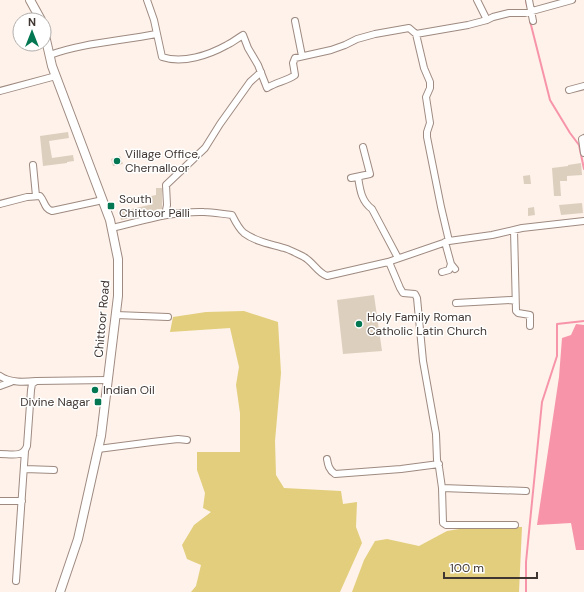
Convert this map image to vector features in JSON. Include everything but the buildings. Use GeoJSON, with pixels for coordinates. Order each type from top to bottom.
{"type":"FeatureCollection","features":[{"type":"Feature","properties":{"kind":"main road"},"geometry":{"type":"LineString","coordinates":[[30,0],[37,12]]}},
{"type":"Feature","properties":{"kind":"main road","name":"Chittoor Road"},"geometry":{"type":"LineString","coordinates":[[49,52],[56,76],[112,228],[118,259],[118,296],[101,436],[78,539],[60,592]]}},
{"type":"Feature","properties":{"kind":"street"},"geometry":{"type":"LineString","coordinates":[[477,0],[487,20]]}},
{"type":"Feature","properties":{"kind":"street"},"geometry":{"type":"LineString","coordinates":[[529,0],[533,21]]}},
{"type":"Feature","properties":{"kind":"street"},"geometry":{"type":"LineString","coordinates":[[416,34],[487,20],[504,14],[531,11],[572,0]]}},
{"type":"Feature","properties":{"kind":"street"},"geometry":{"type":"LineString","coordinates":[[149,1],[162,57],[173,60],[207,54],[229,44],[243,35],[267,88],[279,82],[290,79],[295,75],[293,63],[295,58],[331,50],[357,39],[394,30],[410,28],[416,34],[424,68],[430,82],[430,88],[426,97],[430,123],[427,132],[453,267],[442,272]]}},
{"type":"Feature","properties":{"kind":"street"},"geometry":{"type":"LineString","coordinates":[[295,21],[302,56]]}},
{"type":"Feature","properties":{"kind":"street"},"geometry":{"type":"LineString","coordinates":[[50,55],[82,46],[156,34]]}},
{"type":"Feature","properties":{"kind":"street"},"geometry":{"type":"LineString","coordinates":[[165,215],[167,204],[166,185],[205,148],[250,82],[261,72]]}},
{"type":"Feature","properties":{"kind":"street"},"geometry":{"type":"LineString","coordinates":[[0,91],[56,76]]}},
{"type":"Feature","properties":{"kind":"street"},"geometry":{"type":"LineString","coordinates":[[569,90],[584,86]]}},
{"type":"Feature","properties":{"kind":"street"},"geometry":{"type":"LineString","coordinates":[[584,138],[582,139],[582,146],[584,153]]}},
{"type":"Feature","properties":{"kind":"street"},"geometry":{"type":"LineString","coordinates":[[363,147],[370,174],[351,178],[358,177],[361,196],[367,206],[372,209],[398,258]]}},
{"type":"Feature","properties":{"kind":"street"},"geometry":{"type":"LineString","coordinates":[[32,165],[36,196]]}},
{"type":"Feature","properties":{"kind":"street"},"geometry":{"type":"LineString","coordinates":[[0,204],[40,196],[46,208],[52,211],[102,200]]}},
{"type":"Feature","properties":{"kind":"street"},"geometry":{"type":"LineString","coordinates":[[112,228],[165,215],[204,212],[232,215],[243,232],[255,239],[273,246],[285,248],[305,257],[314,264],[322,275],[327,276],[390,262],[447,241],[581,221]]}},
{"type":"Feature","properties":{"kind":"street"},"geometry":{"type":"LineString","coordinates":[[514,230],[516,311],[518,313],[530,315],[530,326]]}},
{"type":"Feature","properties":{"kind":"street"},"geometry":{"type":"LineString","coordinates":[[390,262],[403,293],[415,294],[417,298],[421,345],[436,434],[437,460],[442,488],[442,521],[446,525],[515,526]]}},
{"type":"Feature","properties":{"kind":"street"},"geometry":{"type":"LineString","coordinates":[[456,303],[515,301]]}},
{"type":"Feature","properties":{"kind":"street"},"geometry":{"type":"LineString","coordinates":[[116,315],[168,317]]}},
{"type":"Feature","properties":{"kind":"street"},"geometry":{"type":"LineString","coordinates":[[0,376],[5,380],[14,381],[108,380]]}},
{"type":"Feature","properties":{"kind":"street"},"geometry":{"type":"LineString","coordinates":[[0,386],[14,381]]}},
{"type":"Feature","properties":{"kind":"street"},"geometry":{"type":"LineString","coordinates":[[16,581],[25,451],[27,446],[31,390],[32,384],[36,381]]}},
{"type":"Feature","properties":{"kind":"street"},"geometry":{"type":"LineString","coordinates":[[98,449],[178,439],[187,440]]}},
{"type":"Feature","properties":{"kind":"street"},"geometry":{"type":"LineString","coordinates":[[0,454],[21,454],[25,451]]}},
{"type":"Feature","properties":{"kind":"street"},"geometry":{"type":"LineString","coordinates":[[327,459],[331,471],[335,474],[401,469],[438,464]]}},
{"type":"Feature","properties":{"kind":"street"},"geometry":{"type":"LineString","coordinates":[[24,469],[54,470]]}},
{"type":"Feature","properties":{"kind":"street"},"geometry":{"type":"LineString","coordinates":[[442,488],[526,491]]}},
{"type":"Feature","properties":{"kind":"street"},"geometry":{"type":"LineString","coordinates":[[0,501],[22,501]]}},
{"type":"Feature","properties":{"kind":"shaded area"},"geometry":{"type":"Polygon","coordinates":[[[244,311],[278,322],[281,373],[275,441],[276,475],[284,488],[341,491],[343,504],[357,502],[356,527],[362,543],[340,592],[191,592],[196,586],[201,565],[187,559],[182,545],[194,525],[211,512],[203,508],[205,493],[197,470],[197,452],[240,452],[240,413],[236,385],[239,367],[230,328],[170,332],[173,317],[206,312],[244,311]]]}},
{"type":"Feature","properties":{"kind":"shaded area"},"geometry":{"type":"Polygon","coordinates":[[[576,324],[584,325],[584,550],[576,550],[571,523],[537,525],[559,377],[562,338],[571,335],[576,324]]]}},
{"type":"Feature","properties":{"kind":"shaded area"},"geometry":{"type":"Polygon","coordinates":[[[477,526],[522,527],[519,592],[352,592],[364,560],[375,541],[387,539],[419,546],[447,531],[477,526]]]}},
{"type":"Feature","properties":{"kind":"waterway"},"geometry":{"type":"LineString","coordinates":[[526,0],[527,6]]}},
{"type":"Feature","properties":{"kind":"waterway"},"geometry":{"type":"LineString","coordinates":[[530,21],[550,100],[579,145],[584,169]]}},
{"type":"Feature","properties":{"kind":"waterway"},"geometry":{"type":"LineString","coordinates":[[526,592],[526,562],[542,402],[557,356],[557,324],[584,321]]}},
{"type":"Feature","properties":{"kind":"place","name":"Village Office, Chernalloor"},"geometry":{"type":"Point","coordinates":[117,161]}},
{"type":"Feature","properties":{"kind":"place","name":"South Chittoor Palli"},"geometry":{"type":"Point","coordinates":[111,206]}},
{"type":"Feature","properties":{"kind":"place","name":"Holy Family Roman Catholic Latin Church"},"geometry":{"type":"Point","coordinates":[359,324]}},
{"type":"Feature","properties":{"kind":"place","name":"Indian Oil"},"geometry":{"type":"Point","coordinates":[95,390]}},
{"type":"Feature","properties":{"kind":"place","name":"Divine Nagar"},"geometry":{"type":"Point","coordinates":[98,402]}}]}
